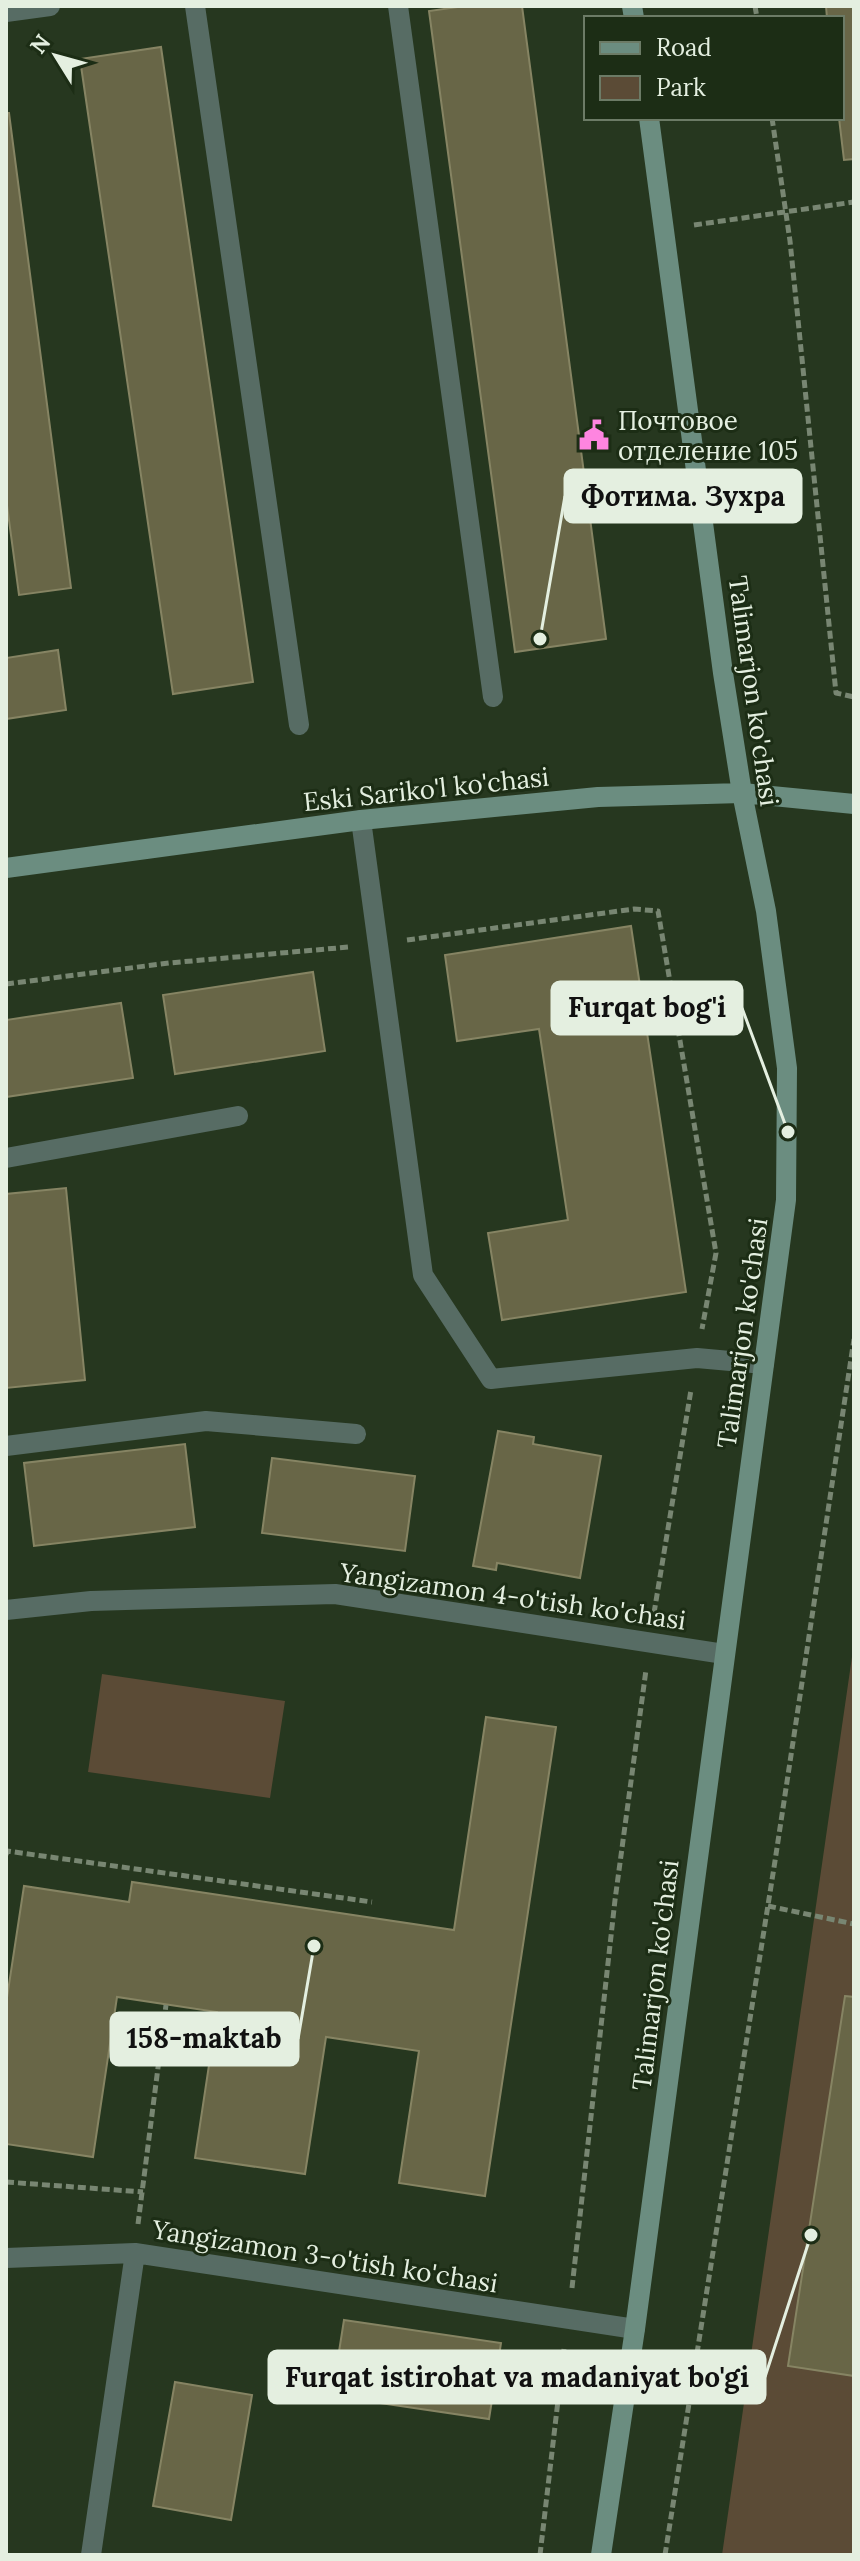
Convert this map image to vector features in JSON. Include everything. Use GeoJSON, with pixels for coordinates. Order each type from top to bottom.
{"type":"FeatureCollection","features":[{"type":"Feature","properties":{"kind":"street"},"geometry":{"type":"LineString","coordinates":[[6,12],[50,6]]}},
{"type":"Feature","properties":{"kind":"street"},"geometry":{"type":"LineString","coordinates":[[195,6],[299,725]]}},
{"type":"Feature","properties":{"kind":"street"},"geometry":{"type":"LineString","coordinates":[[398,6],[493,697]]}},
{"type":"Feature","properties":{"kind":"street","name":"Talimarjon ko'chasi"},"geometry":{"type":"LineString","coordinates":[[601,2555],[635,2329],[786,1200],[787,1068],[766,911],[742,793],[723,673],[649,120]]}},
{"type":"Feature","properties":{"kind":"street","name":"Eski Sariko'l ko'chasi"},"geometry":{"type":"LineString","coordinates":[[6,868],[361,820],[598,797],[742,793],[854,804]]}},
{"type":"Feature","properties":{"kind":"street"},"geometry":{"type":"LineString","coordinates":[[361,820],[423,1275],[491,1379],[697,1358],[764,1364]]}},
{"type":"Feature","properties":{"kind":"street"},"geometry":{"type":"LineString","coordinates":[[6,1158],[238,1116]]}},
{"type":"Feature","properties":{"kind":"street"},"geometry":{"type":"LineString","coordinates":[[6,1446],[206,1421],[356,1434]]}},
{"type":"Feature","properties":{"kind":"street","name":"Yangizamon 4-o'tish ko'chasi"},"geometry":{"type":"LineString","coordinates":[[6,1610],[91,1601],[335,1594],[724,1654]]}},
{"type":"Feature","properties":{"kind":"street"},"geometry":{"type":"LineString","coordinates":[[91,2555],[135,2253]]}},
{"type":"Feature","properties":{"kind":"street","name":"Yangizamon 3-o'tish ko'chasi"},"geometry":{"type":"LineString","coordinates":[[6,2258],[135,2253],[635,2329]]}},
{"type":"Feature","properties":{"kind":"path"},"geometry":{"type":"LineString","coordinates":[[772,120],[787,211],[836,693],[854,697]]}},
{"type":"Feature","properties":{"kind":"path"},"geometry":{"type":"LineString","coordinates":[[665,229],[854,202]]}},
{"type":"Feature","properties":{"kind":"path"},"geometry":{"type":"LineString","coordinates":[[6,984],[169,963],[377,945],[634,909],[658,911],[716,1253],[649,1643],[615,1900],[540,2555]]}},
{"type":"Feature","properties":{"kind":"path"},"geometry":{"type":"LineString","coordinates":[[665,2555],[854,1339]]}},
{"type":"Feature","properties":{"kind":"path"},"geometry":{"type":"LineString","coordinates":[[6,1855],[7,1851],[372,1902]]}},
{"type":"Feature","properties":{"kind":"path"},"geometry":{"type":"LineString","coordinates":[[768,1906],[854,1924]]}},
{"type":"Feature","properties":{"kind":"path"},"geometry":{"type":"LineString","coordinates":[[135,2253],[166,2005]]}},
{"type":"Feature","properties":{"kind":"path"},"geometry":{"type":"LineString","coordinates":[[6,2182],[143,2192]]}},
{"type":"Feature","properties":{"kind":"green space"},"geometry":{"type":"Polygon","coordinates":[[[854,1643],[854,2555],[722,2555],[854,1643]]]}},
{"type":"Feature","properties":{"kind":"green space"},"geometry":{"type":"Polygon","coordinates":[[[102,1674],[285,1701],[270,1798],[88,1772],[102,1674]]]}},
{"type":"Feature","properties":{"kind":"building"},"geometry":{"type":"Polygon","coordinates":[[[465,6],[522,6],[606,639],[515,652],[429,11],[465,6]]]}},
{"type":"Feature","properties":{"kind":"building"},"geometry":{"type":"Polygon","coordinates":[[[826,6],[854,6],[854,159],[844,160],[839,120],[844,120],[844,16],[827,16],[826,6]]]}},
{"type":"Feature","properties":{"kind":"building"},"geometry":{"type":"Polygon","coordinates":[[[161,47],[253,682],[173,694],[80,59],[161,47]]]}},
{"type":"Feature","properties":{"kind":"building"},"geometry":{"type":"Polygon","coordinates":[[[6,113],[9,113],[71,588],[19,595],[6,498],[6,113]]]}},
{"type":"Feature","properties":{"kind":"building"},"geometry":{"type":"Polygon","coordinates":[[[58,650],[66,710],[6,719],[6,658],[58,650]]]}},
{"type":"Feature","properties":{"kind":"building"},"geometry":{"type":"Polygon","coordinates":[[[631,926],[686,1292],[502,1320],[488,1233],[568,1220],[539,1029],[457,1041],[445,955],[631,926]]]}},
{"type":"Feature","properties":{"kind":"building"},"geometry":{"type":"Polygon","coordinates":[[[313,972],[325,1051],[175,1074],[163,995],[313,972]]]}},
{"type":"Feature","properties":{"kind":"building"},"geometry":{"type":"Polygon","coordinates":[[[121,1003],[133,1078],[6,1097],[6,1020],[121,1003]]]}},
{"type":"Feature","properties":{"kind":"building"},"geometry":{"type":"Polygon","coordinates":[[[66,1188],[85,1380],[6,1388],[6,1194],[66,1188]]]}},
{"type":"Feature","properties":{"kind":"building"},"geometry":{"type":"Polygon","coordinates":[[[498,1431],[534,1437],[533,1444],[601,1456],[580,1578],[497,1563],[496,1570],[473,1566],[498,1431]]]}},
{"type":"Feature","properties":{"kind":"building"},"geometry":{"type":"Polygon","coordinates":[[[185,1444],[195,1527],[34,1546],[24,1463],[185,1444]]]}},
{"type":"Feature","properties":{"kind":"building"},"geometry":{"type":"Polygon","coordinates":[[[272,1458],[415,1476],[405,1551],[262,1533],[272,1458]]]}},
{"type":"Feature","properties":{"kind":"building"},"geometry":{"type":"Polygon","coordinates":[[[486,1717],[556,1727],[485,2196],[399,2183],[419,2051],[326,2037],[305,2174],[195,2158],[217,2012],[117,1997],[93,2157],[6,2144],[6,2004],[24,1886],[129,1902],[132,1882],[454,1930],[486,1717]]]}},
{"type":"Feature","properties":{"kind":"building"},"geometry":{"type":"Polygon","coordinates":[[[845,1996],[854,1997],[854,2376],[788,2366],[845,1996]]]}},
{"type":"Feature","properties":{"kind":"building"},"geometry":{"type":"Polygon","coordinates":[[[344,2320],[501,2343],[489,2419],[332,2396],[344,2320]]]}},
{"type":"Feature","properties":{"kind":"building"},"geometry":{"type":"Polygon","coordinates":[[[175,2382],[252,2395],[231,2520],[153,2506],[175,2382]]]}},
{"type":"Feature","properties":{"kind":"place","name":"Почтовое отделение 105"},"geometry":{"type":"Point","coordinates":[594,435]}},
{"type":"Feature","properties":{"kind":"place","name":"Фотима. Зухра"},"geometry":{"type":"Point","coordinates":[540,639]}},
{"type":"Feature","properties":{"kind":"place","name":"Furqat bog'i"},"geometry":{"type":"Point","coordinates":[788,1132]}},
{"type":"Feature","properties":{"kind":"place","name":"158-maktab"},"geometry":{"type":"Point","coordinates":[314,1946]}},
{"type":"Feature","properties":{"kind":"place","name":"Furqat istirohat va madaniyat bo'gi"},"geometry":{"type":"Point","coordinates":[811,2235]}}]}
